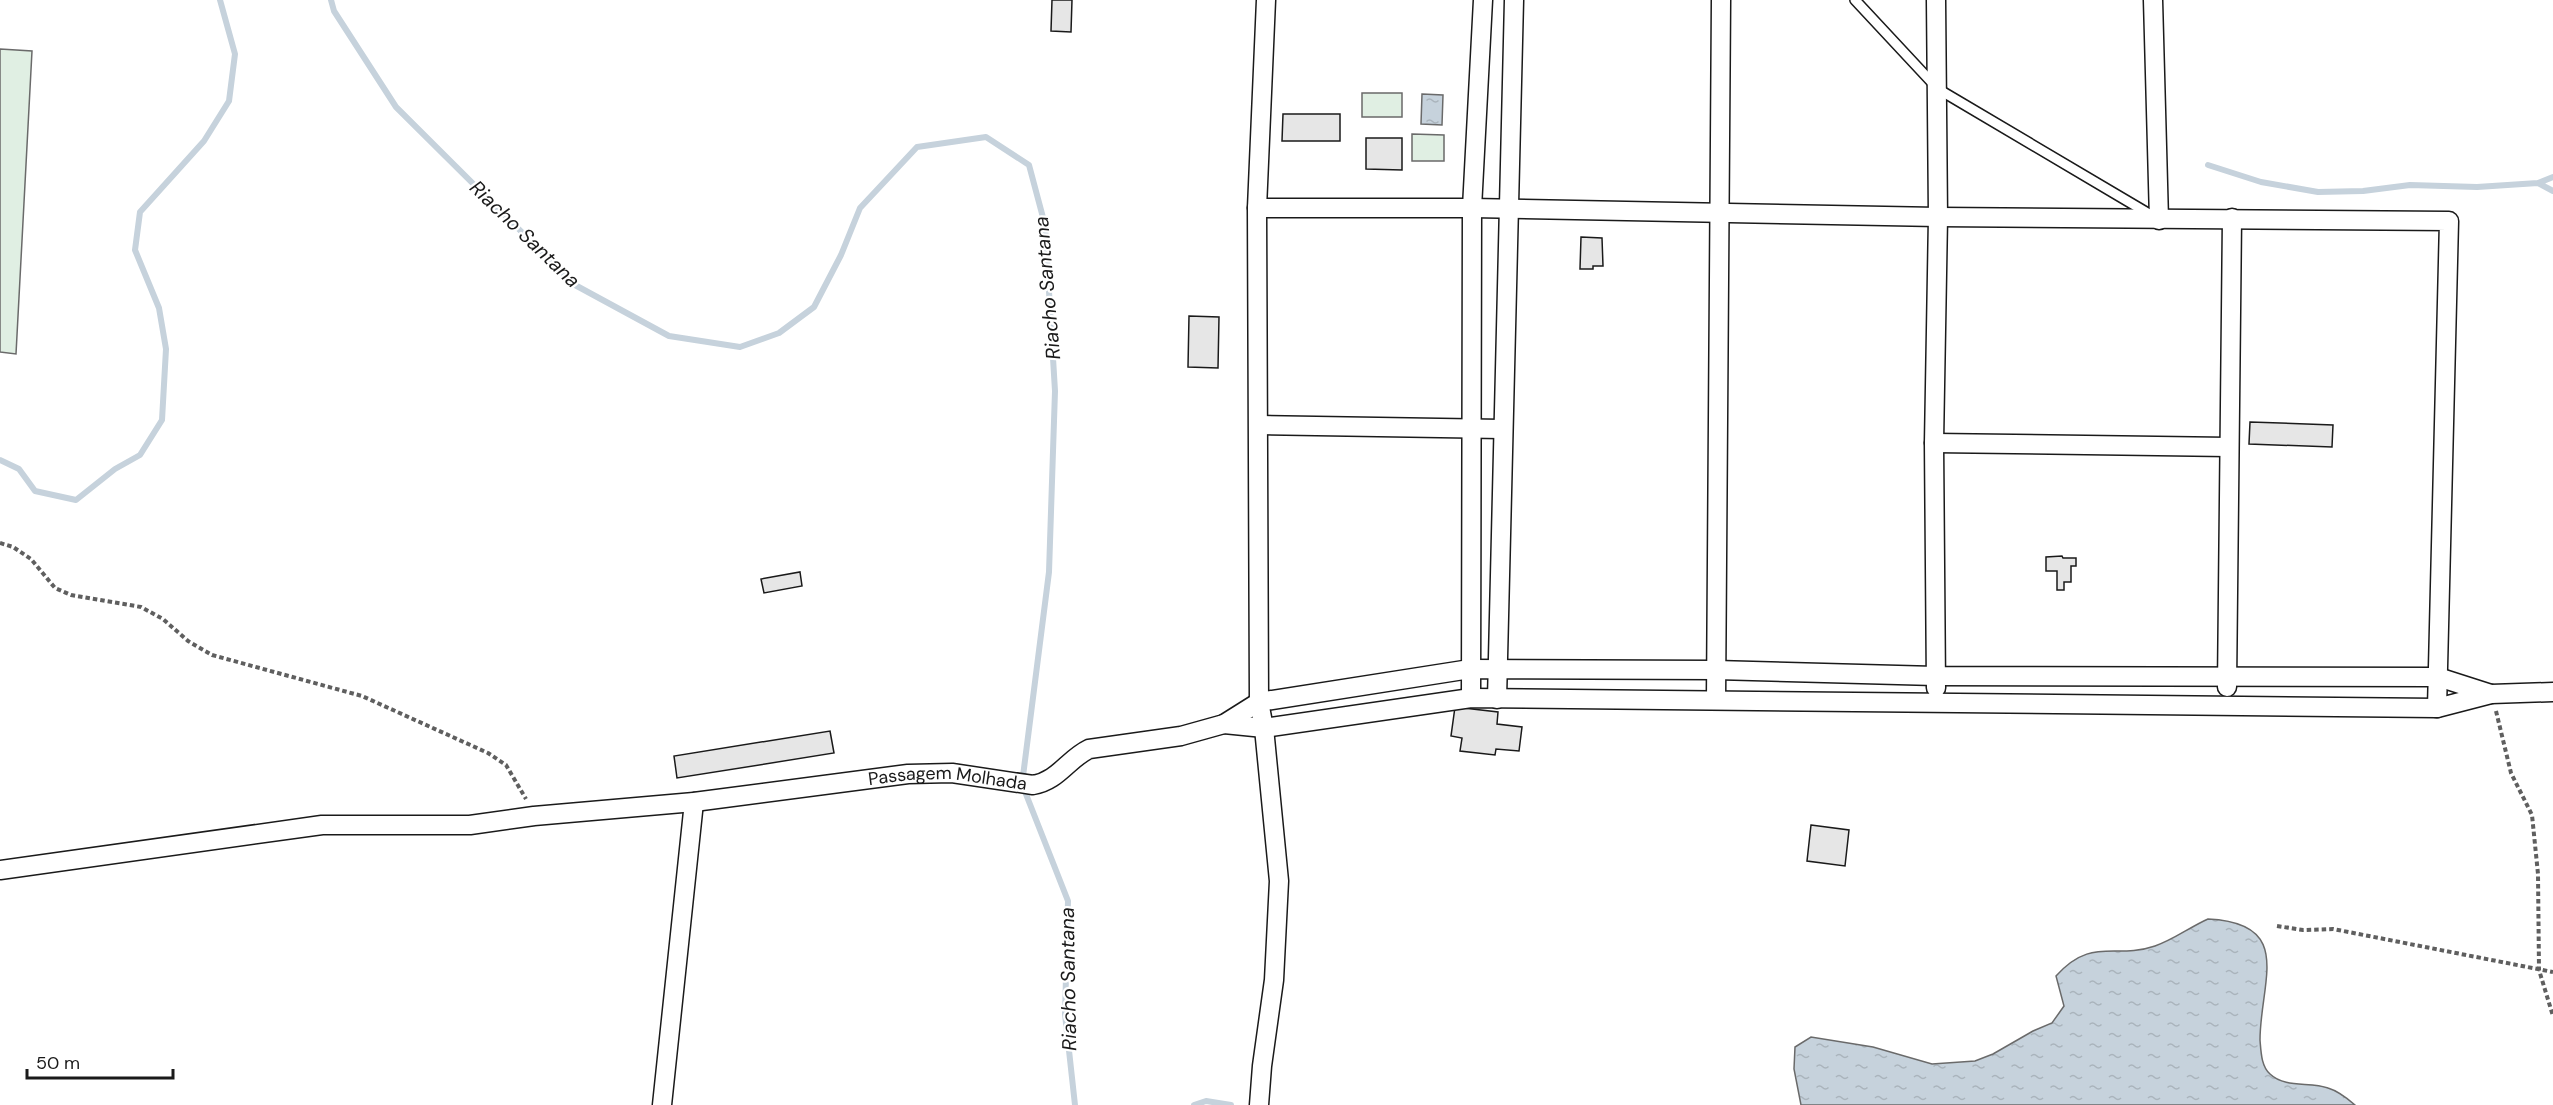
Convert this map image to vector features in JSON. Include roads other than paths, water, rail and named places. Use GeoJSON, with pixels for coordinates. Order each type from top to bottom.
{"type":"FeatureCollection","features":[{"type":"Feature","properties":{"kind":"street"},"geometry":{"type":"LineString","coordinates":[[1259,1105],[1274,981],[1279,881],[1264,729],[1259,702],[1260,425],[1257,208],[1266,0]]}},
{"type":"Feature","properties":{"kind":"street"},"geometry":{"type":"LineString","coordinates":[[1471,698],[1472,208],[1483,0]]}},
{"type":"Feature","properties":{"kind":"street"},"geometry":{"type":"LineString","coordinates":[[1497,699],[1507,209],[1514,0]]}},
{"type":"Feature","properties":{"kind":"street"},"geometry":{"type":"LineString","coordinates":[[1716,700],[1721,0]]}},
{"type":"Feature","properties":{"kind":"street"},"geometry":{"type":"LineString","coordinates":[[1936,0],[1938,217],[1934,443],[1937,702]]}},
{"type":"Feature","properties":{"kind":"street"},"geometry":{"type":"LineString","coordinates":[[2153,0],[2159,220]]}},
{"type":"Feature","properties":{"kind":"street"},"geometry":{"type":"LineString","coordinates":[[1257,208],[1472,208],[2159,220],[2232,218],[2449,221],[2437,708]]}},
{"type":"Feature","properties":{"kind":"street"},"geometry":{"type":"LineString","coordinates":[[2227,704],[2232,218]]}},
{"type":"Feature","properties":{"kind":"street"},"geometry":{"type":"LineString","coordinates":[[1260,425],[1502,429]]}},
{"type":"Feature","properties":{"kind":"street"},"geometry":{"type":"LineString","coordinates":[[1934,443],[2229,447]]}},
{"type":"Feature","properties":{"kind":"street"},"geometry":{"type":"LineString","coordinates":[[1224,724],[1259,702],[1470,669],[1716,670],[1935,676],[2438,677],[2491,694]]}},
{"type":"Feature","properties":{"kind":"street"},"geometry":{"type":"LineString","coordinates":[[1224,724],[1264,729],[1471,698],[2227,704],[2437,708],[2491,694],[2553,693]]}},
{"type":"Feature","properties":{"kind":"street","name":"Passagem Molhada"},"geometry":{"type":"LineString","coordinates":[[0,870],[322,825],[470,825],[534,816],[694,801],[908,774],[952,773],[1022,784],[1045,783],[1089,749],[1181,736],[1224,724]]}},
{"type":"Feature","properties":{"kind":"street"},"geometry":{"type":"LineString","coordinates":[[662,1105],[694,801]]}},
{"type":"Feature","properties":{"kind":"lane"},"geometry":{"type":"LineString","coordinates":[[1855,0],[1938,89],[2159,220]]}},
{"type":"Feature","properties":{"kind":"water"},"geometry":{"type":"Polygon","coordinates":[[[1422,94],[1443,95],[1442,125],[1421,124],[1422,94]]]}},
{"type":"Feature","properties":{"kind":"water"},"geometry":{"type":"Polygon","coordinates":[[[2208,919],[2235,923],[2253,931],[2263,944],[2267,959],[2260,1040],[2262,1058],[2267,1071],[2283,1082],[2332,1089],[2355,1105],[1801,1105],[1794,1069],[1795,1047],[1811,1037],[1873,1047],[1932,1064],[1975,1061],[2052,1023],[2064,1006],[2056,976],[2081,956],[2104,951],[2140,950],[2155,946],[2208,919]]]}},
{"type":"Feature","properties":{"kind":"waterway"},"geometry":{"type":"LineString","coordinates":[[0,460],[19,469],[35,491],[76,500],[115,469],[140,455],[162,420],[166,349],[159,308],[135,250],[140,212],[204,141],[229,101],[235,54],[220,0]]}},
{"type":"Feature","properties":{"kind":"waterway","name":"Riacho Santana"},"geometry":{"type":"LineString","coordinates":[[331,0],[334,11],[396,107],[575,285],[669,336],[740,347],[779,333],[814,307],[841,255],[860,208],[917,147],[986,137],[1029,165],[1045,225],[1055,391],[1049,572],[1022,784],[1068,901],[1065,1014],[1075,1105]]}},
{"type":"Feature","properties":{"kind":"waterway"},"geometry":{"type":"LineString","coordinates":[[2208,165],[2261,182],[2318,192],[2363,191],[2410,185],[2477,187],[2538,183],[2553,191]]}},
{"type":"Feature","properties":{"kind":"waterway"},"geometry":{"type":"LineString","coordinates":[[2538,183],[2553,177]]}},
{"type":"Feature","properties":{"kind":"waterway"},"geometry":{"type":"LineString","coordinates":[[1194,1105],[1206,1101],[1231,1105]]}}]}
